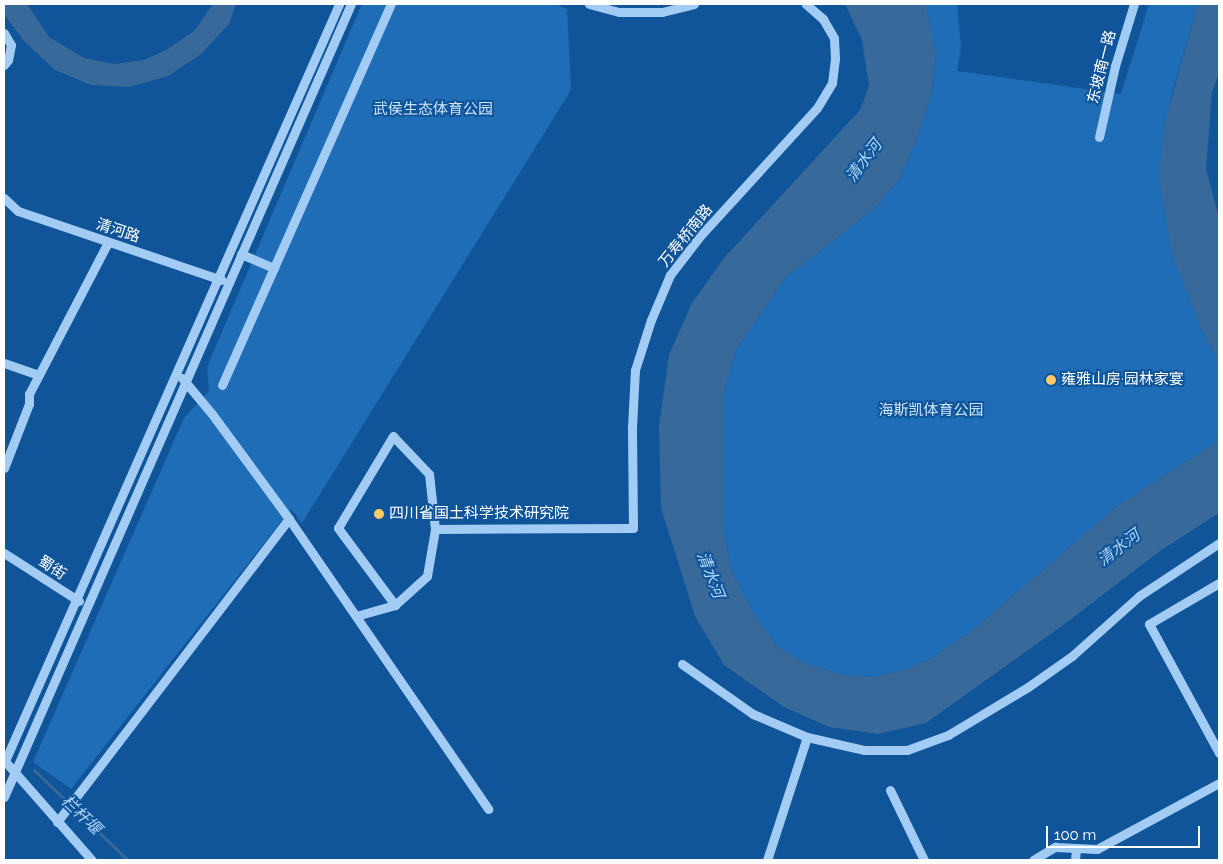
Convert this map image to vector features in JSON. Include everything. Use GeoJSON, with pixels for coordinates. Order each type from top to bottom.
{"type":"FeatureCollection","features":[{"type":"Feature","properties":{"kind":"street"},"geometry":{"type":"LineString","coordinates":[[92,860],[4,762],[74,599],[339,4]]}},
{"type":"Feature","properties":{"kind":"street"},"geometry":{"type":"LineString","coordinates":[[4,797],[228,282],[352,4]]}},
{"type":"Feature","properties":{"kind":"street"},"geometry":{"type":"LineString","coordinates":[[222,385],[391,4]]}},
{"type":"Feature","properties":{"kind":"street"},"geometry":{"type":"LineString","coordinates":[[589,4],[620,12],[662,12],[694,4]]}},
{"type":"Feature","properties":{"kind":"street","name":"万寿桥南路"},"geometry":{"type":"LineString","coordinates":[[435,530],[633,528],[632,427],[635,370],[658,302],[670,275],[700,236],[817,108],[832,83],[835,58],[834,38],[823,19],[806,4]]}},
{"type":"Feature","properties":{"kind":"street","name":"东坡南一路"},"geometry":{"type":"LineString","coordinates":[[1100,137],[1115,66],[1134,4]]}},
{"type":"Feature","properties":{"kind":"street"},"geometry":{"type":"LineString","coordinates":[[4,33],[11,45],[8,60],[4,65]]}},
{"type":"Feature","properties":{"kind":"street","name":"清河路"},"geometry":{"type":"LineString","coordinates":[[4,198],[18,211],[228,282]]}},
{"type":"Feature","properties":{"kind":"street"},"geometry":{"type":"LineString","coordinates":[[4,468],[29,404],[29,394],[108,242]]}},
{"type":"Feature","properties":{"kind":"street"},"geometry":{"type":"LineString","coordinates":[[241,254],[274,268]]}},
{"type":"Feature","properties":{"kind":"street"},"geometry":{"type":"LineString","coordinates":[[4,363],[38,375]]}},
{"type":"Feature","properties":{"kind":"street"},"geometry":{"type":"LineString","coordinates":[[175,374],[186,380],[289,519],[488,809]]}},
{"type":"Feature","properties":{"kind":"street"},"geometry":{"type":"LineString","coordinates":[[356,616],[395,605],[427,576],[435,530],[429,474],[393,436],[338,528],[395,605]]}},
{"type":"Feature","properties":{"kind":"street"},"geometry":{"type":"LineString","coordinates":[[57,822],[289,519]]}},
{"type":"Feature","properties":{"kind":"street"},"geometry":{"type":"LineString","coordinates":[[682,664],[753,714],[807,737],[864,750],[907,750],[948,735],[1042,677],[1072,656],[1139,596],[1219,543]]}},
{"type":"Feature","properties":{"kind":"street","name":"蜀街"},"geometry":{"type":"LineString","coordinates":[[4,552],[87,606]]}},
{"type":"Feature","properties":{"kind":"street"},"geometry":{"type":"LineString","coordinates":[[1219,583],[1149,624],[1219,753]]}},
{"type":"Feature","properties":{"kind":"street"},"geometry":{"type":"LineString","coordinates":[[767,860],[807,737]]}},
{"type":"Feature","properties":{"kind":"street"},"geometry":{"type":"LineString","coordinates":[[1033,860],[1055,847],[1097,849],[1219,786]]}},
{"type":"Feature","properties":{"kind":"street"},"geometry":{"type":"LineString","coordinates":[[890,790],[924,860]]}},
{"type":"Feature","properties":{"kind":"street"},"geometry":{"type":"LineString","coordinates":[[1075,860],[1076,848]]}},
{"type":"Feature","properties":{"kind":"green space","name":"武侯生态体育公园"},"geometry":{"type":"Polygon","coordinates":[[[362,4],[556,4],[567,9],[571,90],[302,523],[291,509],[71,789],[33,762],[184,418],[209,391],[207,367],[362,4]]]}},
{"type":"Feature","properties":{"kind":"green space","name":"海斯凯体育公园"},"geometry":{"type":"Polygon","coordinates":[[[926,4],[957,4],[961,46],[957,71],[1121,94],[1149,4],[1198,4],[1170,100],[1201,328],[1219,363],[1219,436],[1215,443],[1117,506],[972,631],[930,659],[903,670],[874,677],[839,674],[808,664],[779,648],[755,616],[732,571],[724,534],[724,393],[736,350],[785,279],[876,207],[900,179],[918,136],[932,92],[936,55],[926,4]]]}},
{"type":"Feature","properties":{"kind":"water"},"geometry":{"type":"Polygon","coordinates":[[[4,4],[27,4],[49,37],[84,58],[114,64],[144,60],[168,49],[195,30],[213,4],[236,4],[229,24],[201,54],[168,76],[129,87],[91,85],[55,70],[24,41],[4,14],[4,4]]]}},
{"type":"Feature","properties":{"kind":"water","name":"清水河"},"geometry":{"type":"Polygon","coordinates":[[[845,4],[926,4],[936,55],[932,92],[918,136],[900,179],[876,207],[785,279],[736,350],[724,393],[724,534],[732,571],[755,616],[779,648],[808,664],[839,674],[874,677],[903,670],[930,659],[972,631],[1117,506],[1215,443],[1219,436],[1219,513],[1160,551],[1066,623],[926,723],[878,734],[829,727],[784,707],[724,665],[695,616],[661,508],[659,426],[669,355],[692,303],[724,258],[860,110],[869,86],[862,40],[845,4]]]}},
{"type":"Feature","properties":{"kind":"water"},"geometry":{"type":"Polygon","coordinates":[[[1198,4],[1219,4],[1219,73],[1212,92],[1206,169],[1219,218],[1219,363],[1201,328],[1172,254],[1159,177],[1165,121],[1198,4]]]}},
{"type":"Feature","properties":{"kind":"waterway","name":"栏杆堰"},"geometry":{"type":"LineString","coordinates":[[34,770],[128,860]]}},
{"type":"Feature","properties":{"kind":"place","name":"雍雅山房·园林家宴"},"geometry":{"type":"Point","coordinates":[1051,380]}},
{"type":"Feature","properties":{"kind":"place","name":"四川省国土科学技术研究院"},"geometry":{"type":"Point","coordinates":[379,514]}}]}
